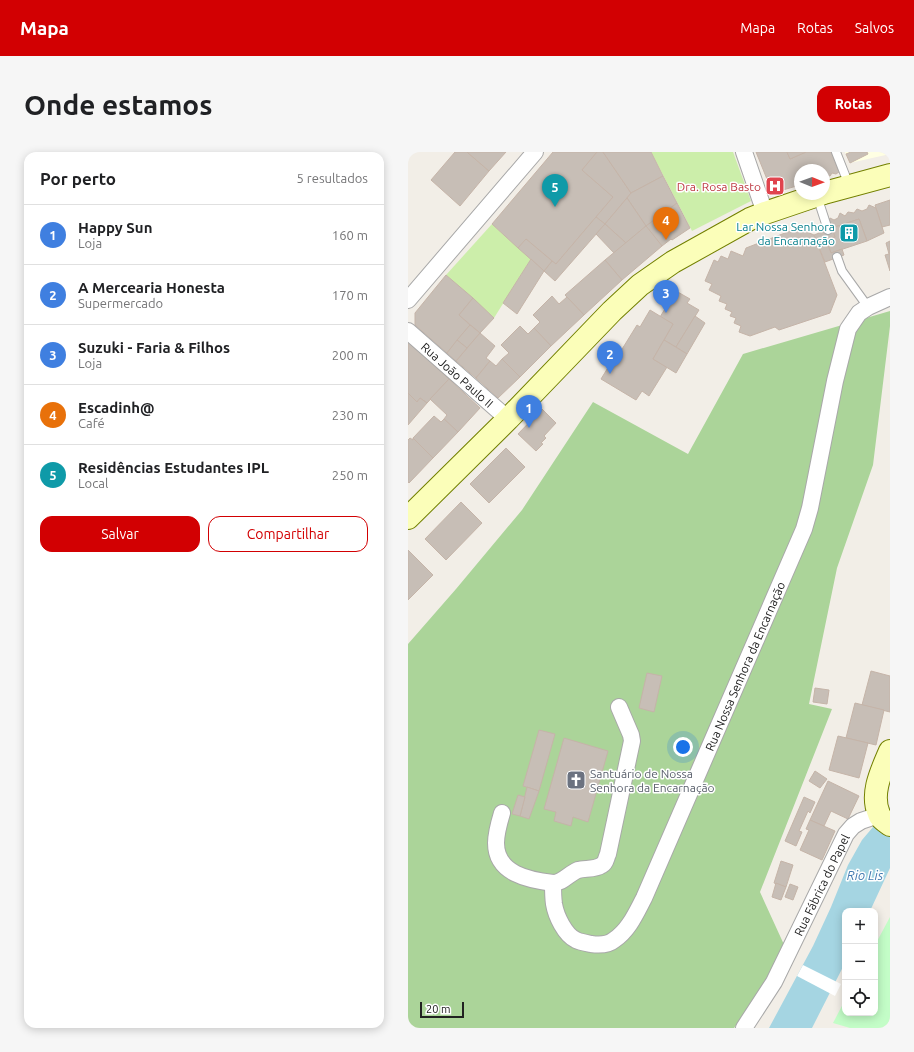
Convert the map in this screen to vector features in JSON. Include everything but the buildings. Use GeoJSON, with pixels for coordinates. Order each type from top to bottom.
{"type":"FeatureCollection","features":[{"type":"Feature","properties":{"kind":"main road"},"geometry":{"type":"LineString","coordinates":[[830,191],[890,175]]}},
{"type":"Feature","properties":{"kind":"main road"},"geometry":{"type":"LineString","coordinates":[[408,518],[612,311],[640,285],[673,262],[765,212],[802,200]]}},
{"type":"Feature","properties":{"kind":"main road","name":"Rua Fábrica do Papel"},"geometry":{"type":"LineString","coordinates":[[884,820],[876,799],[876,792],[880,776],[890,751]]}},
{"type":"Feature","properties":{"kind":"street"},"geometry":{"type":"LineString","coordinates":[[408,300],[534,152]]}},
{"type":"Feature","properties":{"kind":"street"},"geometry":{"type":"LineString","coordinates":[[744,152],[765,212]]}},
{"type":"Feature","properties":{"kind":"street","name":"Rua Nossa Senhora da Encarnação"},"geometry":{"type":"LineString","coordinates":[[553,883],[554,904],[557,916],[563,927],[574,939],[588,944],[602,945],[614,941],[626,929],[634,916],[644,898],[804,529],[810,508],[835,380],[848,329],[859,313],[868,307],[890,297]]}},
{"type":"Feature","properties":{"kind":"street","name":"Rua João Paulo II"},"geometry":{"type":"LineString","coordinates":[[408,331],[508,418]]}},
{"type":"Feature","properties":{"kind":"street"},"geometry":{"type":"LineString","coordinates":[[502,813],[496,843],[499,858],[502,864],[522,877],[536,881],[557,883],[577,871],[601,866],[605,862],[609,847],[632,741],[631,735],[619,707]]}},
{"type":"Feature","properties":{"kind":"street","name":"Rua Fábrica do Papel"},"geometry":{"type":"LineString","coordinates":[[744,1028],[774,982],[846,834],[853,826],[861,821],[884,820]]}},
{"type":"Feature","properties":{"kind":"lane"},"geometry":{"type":"LineString","coordinates":[[836,152],[849,185]]}},
{"type":"Feature","properties":{"kind":"lane"},"geometry":{"type":"LineString","coordinates":[[822,200],[828,230]]}},
{"type":"Feature","properties":{"kind":"lane"},"geometry":{"type":"LineString","coordinates":[[837,257],[842,271],[868,307]]}},
{"type":"Feature","properties":{"kind":"shaded area"},"geometry":{"type":"Polygon","coordinates":[[[845,152],[890,152],[890,154],[850,163],[845,152]]]}},
{"type":"Feature","properties":{"kind":"green space"},"geometry":{"type":"Polygon","coordinates":[[[651,152],[733,152],[751,201],[692,231],[651,152]]]}},
{"type":"Feature","properties":{"kind":"green space"},"geometry":{"type":"Polygon","coordinates":[[[492,224],[531,259],[494,318],[446,275],[492,224]]]}},
{"type":"Feature","properties":{"kind":"green space"},"geometry":{"type":"Polygon","coordinates":[[[890,311],[890,326],[873,465],[837,568],[809,704],[832,709],[760,892],[786,949],[740,1020],[734,1028],[408,1028],[408,644],[522,510],[593,402],[688,454],[743,354],[890,311]]]}},
{"type":"Feature","properties":{"kind":"green space"},"geometry":{"type":"Polygon","coordinates":[[[890,917],[890,1028],[850,1028],[833,1023],[842,1006],[842,1016],[878,1016],[878,939],[890,917]]]}},
{"type":"Feature","properties":{"kind":"water","name":"Rio Lis"},"geometry":{"type":"Polygon","coordinates":[[[890,807],[890,868],[871,908],[842,908],[842,969],[812,1028],[769,1028],[813,946],[848,865],[862,840],[890,807]]]}},
{"type":"Feature","properties":{"kind":"pier"},"geometry":{"type":"Polygon","coordinates":[[[803,965],[841,984],[835,996],[797,976],[803,965]]]}},
{"type":"Feature","properties":{"kind":"place","name":"Dra. Rosa Basto"},"geometry":{"type":"Point","coordinates":[775,186]}},
{"type":"Feature","properties":{"kind":"place","name":"Residências Estudantes IPL"},"geometry":{"type":"Point","coordinates":[555,207]}},
{"type":"Feature","properties":{"kind":"place","name":"Lar Nossa Senhora da Encarnação"},"geometry":{"type":"Point","coordinates":[849,233]}},
{"type":"Feature","properties":{"kind":"place","name":"Escadinh@"},"geometry":{"type":"Point","coordinates":[666,240]}},
{"type":"Feature","properties":{"kind":"place","name":"Suzuki - Faria & Filhos"},"geometry":{"type":"Point","coordinates":[666,313]}},
{"type":"Feature","properties":{"kind":"place","name":"A Mercearia Honesta"},"geometry":{"type":"Point","coordinates":[610,374]}},
{"type":"Feature","properties":{"kind":"place","name":"Happy Sun"},"geometry":{"type":"Point","coordinates":[529,428]}},
{"type":"Feature","properties":{"kind":"place","name":"Santuário de Nossa Senhora da Encarnação"},"geometry":{"type":"Point","coordinates":[576,780]}}]}
